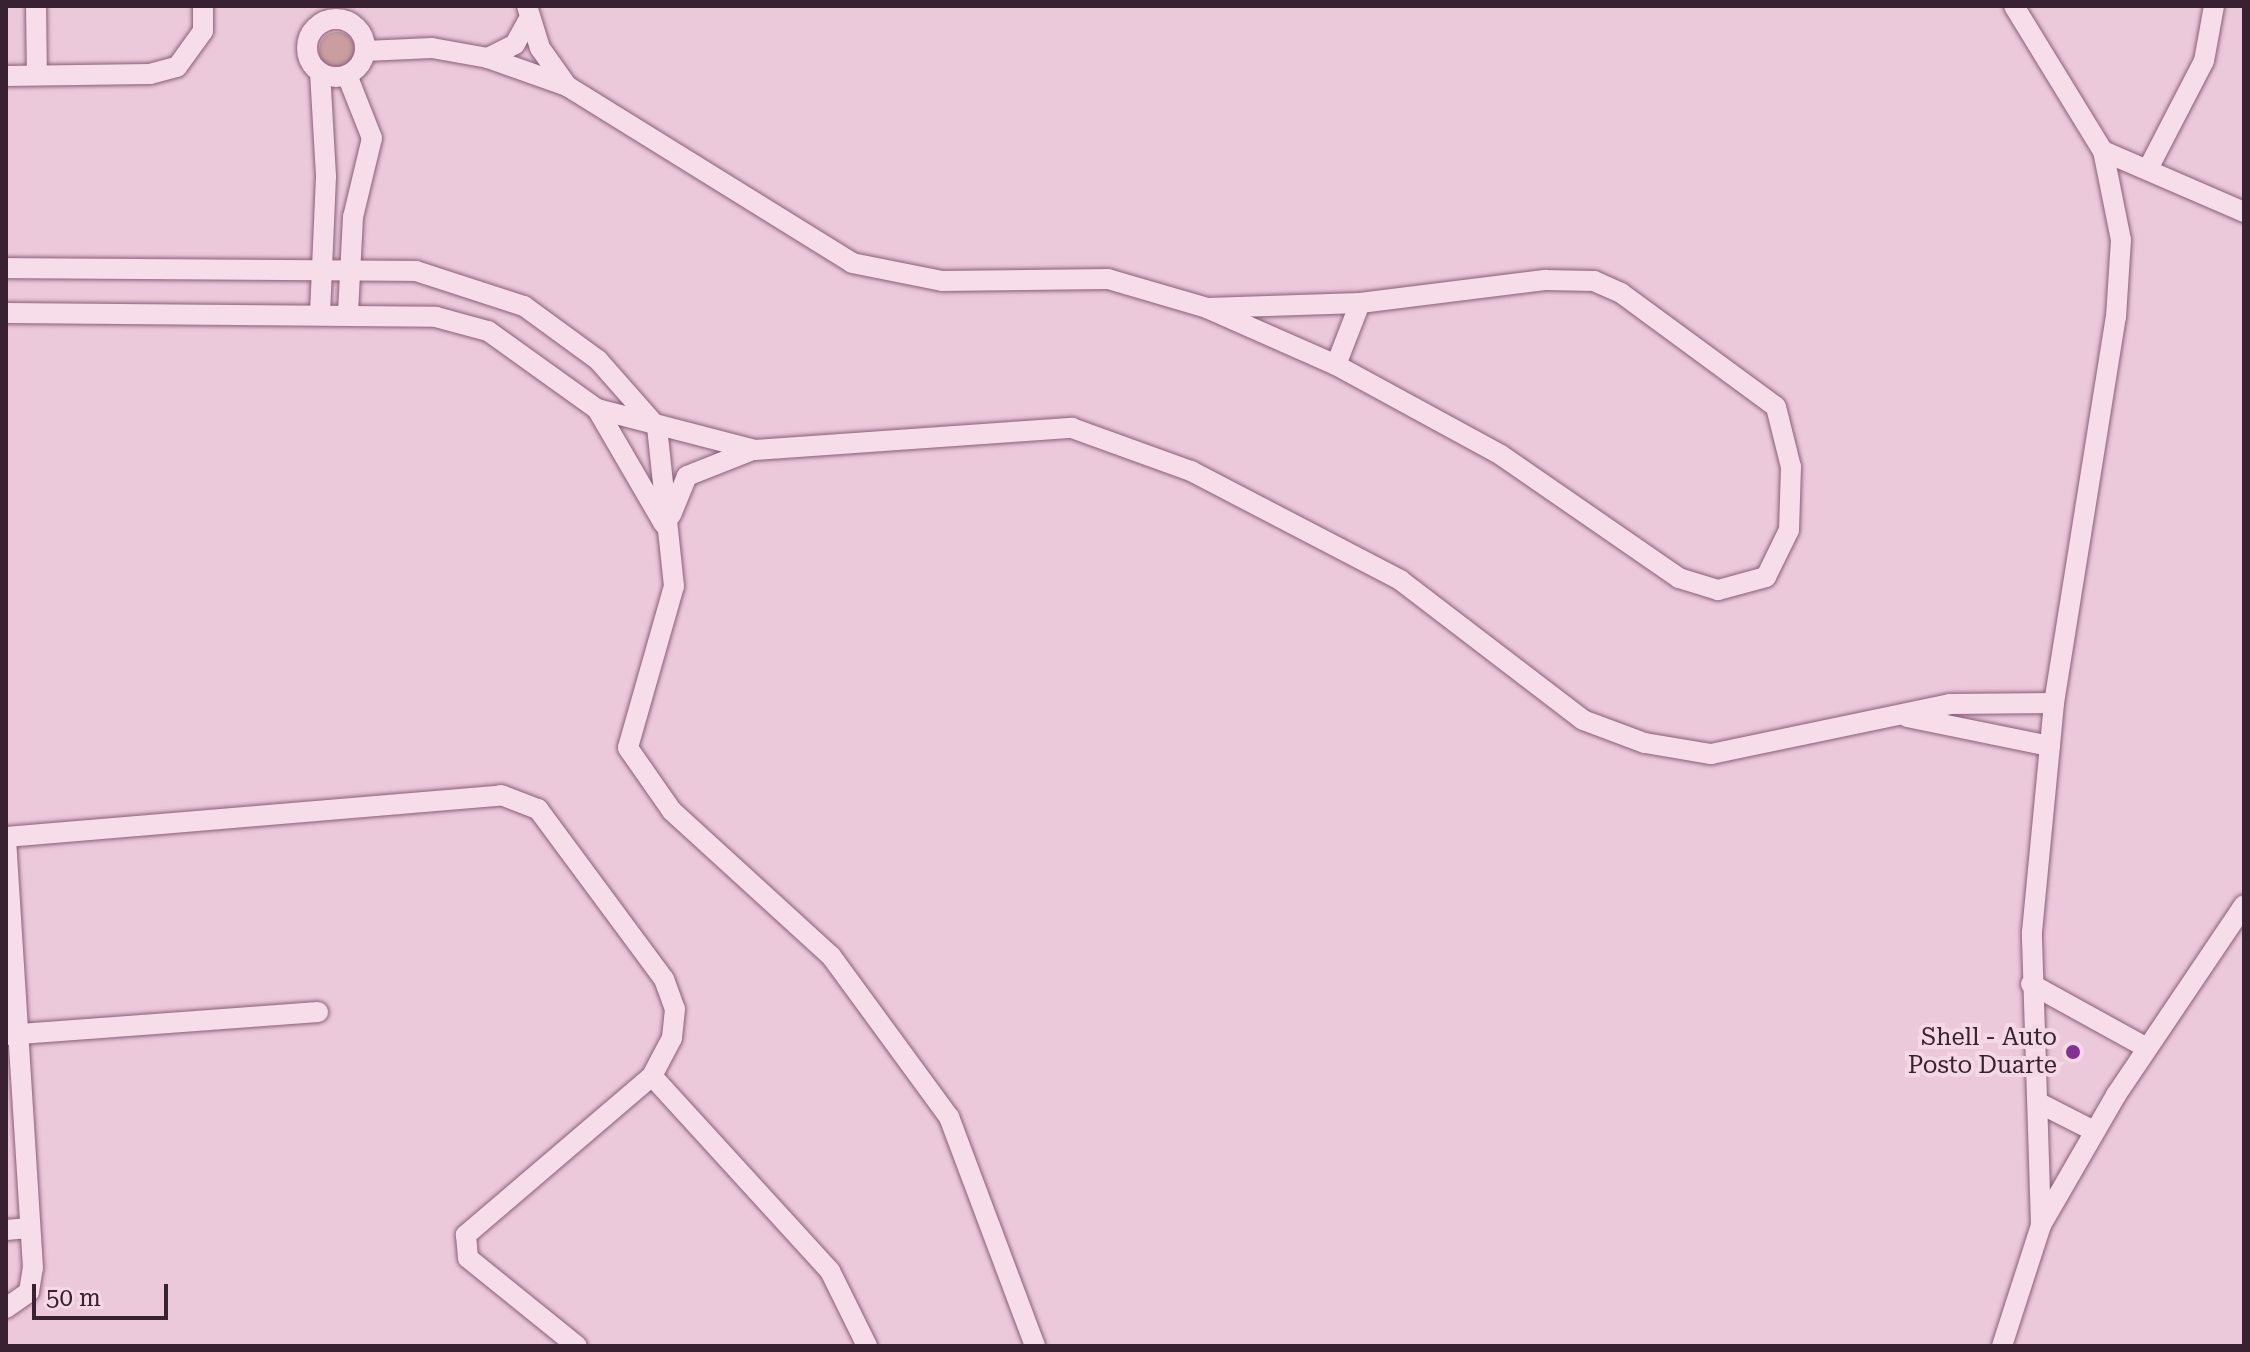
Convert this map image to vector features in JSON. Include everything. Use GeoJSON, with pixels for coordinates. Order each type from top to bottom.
{"type":"FeatureCollection","features":[{"type":"Feature","properties":{"kind":"street"},"geometry":{"type":"LineString","coordinates":[[36,6],[37,75]]}},
{"type":"Feature","properties":{"kind":"street"},"geometry":{"type":"LineString","coordinates":[[6,76],[150,74],[177,67],[203,31],[203,6]]}},
{"type":"Feature","properties":{"kind":"street"},"geometry":{"type":"LineString","coordinates":[[2014,6],[2103,151],[2121,240],[2116,317],[2054,703],[2050,746],[2031,984],[2039,1103],[2041,1225]]}},
{"type":"Feature","properties":{"kind":"street"},"geometry":{"type":"LineString","coordinates":[[2149,167],[2204,61],[2214,6]]}},
{"type":"Feature","properties":{"kind":"street"},"geometry":{"type":"LineString","coordinates":[[320,314],[326,114],[320,72],[307,47],[324,14],[347,14],[365,51]]}},
{"type":"Feature","properties":{"kind":"street"},"geometry":{"type":"LineString","coordinates":[[488,58],[515,44],[528,14]]}},
{"type":"Feature","properties":{"kind":"street"},"geometry":{"type":"LineString","coordinates":[[528,14],[567,86]]}},
{"type":"Feature","properties":{"kind":"street"},"geometry":{"type":"LineString","coordinates":[[365,51],[432,48],[488,58],[567,86],[852,263],[942,281],[1108,279],[1207,308],[1336,365],[1501,455],[1679,578],[1718,590],[1747,587],[1779,562],[1789,530],[1791,467],[1776,407],[1621,293],[1594,281],[1545,280],[1360,303],[1207,308]]}},
{"type":"Feature","properties":{"kind":"street"},"geometry":{"type":"LineString","coordinates":[[347,75],[365,51]]}},
{"type":"Feature","properties":{"kind":"street"},"geometry":{"type":"LineString","coordinates":[[320,72],[347,75]]}},
{"type":"Feature","properties":{"kind":"street"},"geometry":{"type":"LineString","coordinates":[[347,75],[372,138],[350,270],[348,314]]}},
{"type":"Feature","properties":{"kind":"street"},"geometry":{"type":"LineString","coordinates":[[2103,151],[2149,167],[2244,212]]}},
{"type":"Feature","properties":{"kind":"street"},"geometry":{"type":"LineString","coordinates":[[6,268],[416,271],[524,306],[598,360],[657,427],[674,586],[628,748],[672,811],[831,956],[949,1117],[1035,1346]]}},
{"type":"Feature","properties":{"kind":"street"},"geometry":{"type":"LineString","coordinates":[[1336,365],[1360,303]]}},
{"type":"Feature","properties":{"kind":"street"},"geometry":{"type":"LineString","coordinates":[[6,313],[436,317],[488,331],[597,409],[755,450]]}},
{"type":"Feature","properties":{"kind":"street"},"geometry":{"type":"LineString","coordinates":[[597,409],[668,531]]}},
{"type":"Feature","properties":{"kind":"street"},"geometry":{"type":"LineString","coordinates":[[668,531],[687,476],[755,450],[1072,428],[1191,471],[1400,580],[1583,720],[1645,743],[1711,754],[1978,701],[2054,703]]}},
{"type":"Feature","properties":{"kind":"street"},"geometry":{"type":"LineString","coordinates":[[1907,717],[2050,746]]}},
{"type":"Feature","properties":{"kind":"street"},"geometry":{"type":"LineString","coordinates":[[6,1308],[33,1280],[11,1035],[6,837],[522,798],[581,862],[664,979],[675,1009],[672,1038],[652,1076],[471,1227],[463,1244],[468,1258],[577,1346]]}},
{"type":"Feature","properties":{"kind":"street"},"geometry":{"type":"LineString","coordinates":[[2002,1346],[2041,1225],[2094,1131],[2244,905]]}},
{"type":"Feature","properties":{"kind":"street"},"geometry":{"type":"LineString","coordinates":[[2031,984],[2147,1048]]}},
{"type":"Feature","properties":{"kind":"street"},"geometry":{"type":"LineString","coordinates":[[11,1035],[318,1012]]}},
{"type":"Feature","properties":{"kind":"street"},"geometry":{"type":"LineString","coordinates":[[652,1076],[830,1271],[867,1346]]}},
{"type":"Feature","properties":{"kind":"street"},"geometry":{"type":"LineString","coordinates":[[2039,1103],[2094,1131]]}},
{"type":"Feature","properties":{"kind":"street"},"geometry":{"type":"LineString","coordinates":[[6,1230],[29,1228]]}},
{"type":"Feature","properties":{"kind":"shaded area"},"geometry":{"type":"Polygon","coordinates":[[[337,32],[350,37],[355,50],[350,63],[337,68],[324,63],[319,50],[324,37],[337,32]]]}},
{"type":"Feature","properties":{"kind":"place","name":"Shell - Auto Posto Duarte"},"geometry":{"type":"Point","coordinates":[2073,1052]}}]}
